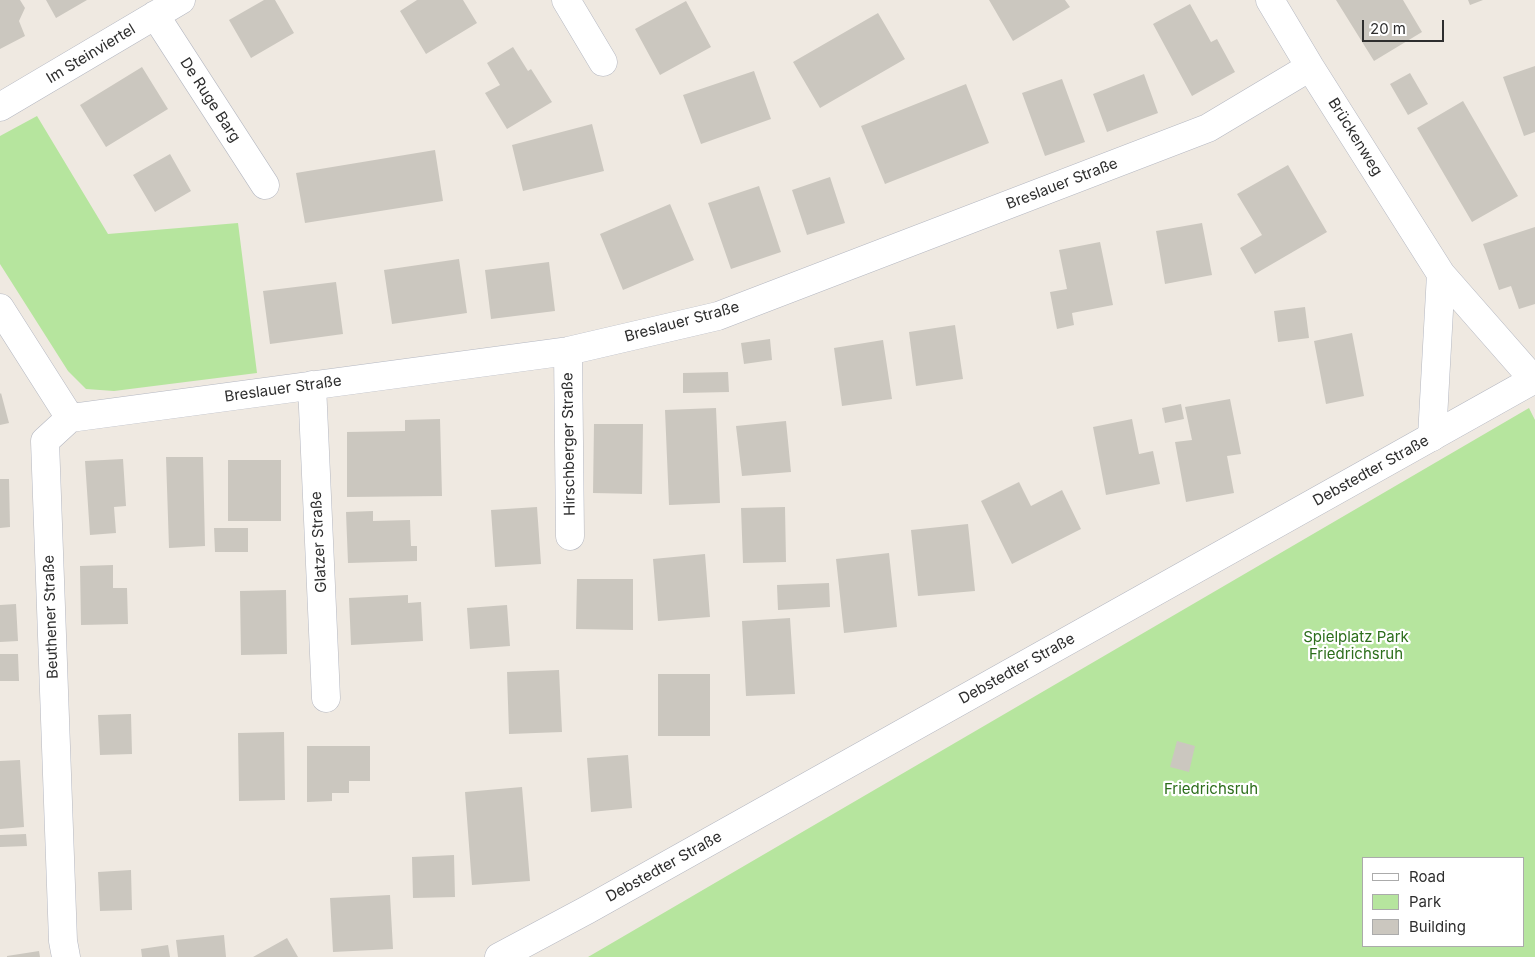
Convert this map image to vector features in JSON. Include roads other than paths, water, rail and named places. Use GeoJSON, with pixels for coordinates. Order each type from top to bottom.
{"type":"FeatureCollection","features":[{"type":"Feature","properties":{"kind":"street","name":"Im Steinviertel"},"geometry":{"type":"LineString","coordinates":[[0,107],[182,0]]}},
{"type":"Feature","properties":{"kind":"street"},"geometry":{"type":"LineString","coordinates":[[566,0],[603,62]]}},
{"type":"Feature","properties":{"kind":"street","name":"Brückenweg"},"geometry":{"type":"LineString","coordinates":[[1270,0],[1310,67],[1441,274],[1534,380]]}},
{"type":"Feature","properties":{"kind":"street","name":"De Ruge Barg"},"geometry":{"type":"LineString","coordinates":[[155,16],[265,185]]}},
{"type":"Feature","properties":{"kind":"street","name":"Breslauer Straße"},"geometry":{"type":"LineString","coordinates":[[70,418],[568,351],[718,316],[1208,128],[1310,67]]}},
{"type":"Feature","properties":{"kind":"street"},"geometry":{"type":"LineString","coordinates":[[1432,437],[1441,274]]}},
{"type":"Feature","properties":{"kind":"street"},"geometry":{"type":"LineString","coordinates":[[0,308],[70,418]]}},
{"type":"Feature","properties":{"kind":"street","name":"Hirschberger Straße"},"geometry":{"type":"LineString","coordinates":[[568,351],[570,536]]}},
{"type":"Feature","properties":{"kind":"street","name":"Debstedter Straße"},"geometry":{"type":"LineString","coordinates":[[499,957],[596,906],[1534,380]]}},
{"type":"Feature","properties":{"kind":"street","name":"Glatzer Straße"},"geometry":{"type":"LineString","coordinates":[[312,385],[326,698]]}},
{"type":"Feature","properties":{"kind":"street","name":"Beuthener Straße"},"geometry":{"type":"LineString","coordinates":[[66,957],[63,940],[45,441],[70,418]]}},
{"type":"Feature","properties":{"kind":"park label","name":"Spielplatz Park Friedrichsruh"},"geometry":{"type":"Point","coordinates":[1356,646]}},
{"type":"Feature","properties":{"kind":"park label","name":"Friedrichsruh"},"geometry":{"type":"Point","coordinates":[1211,789]}}]}
